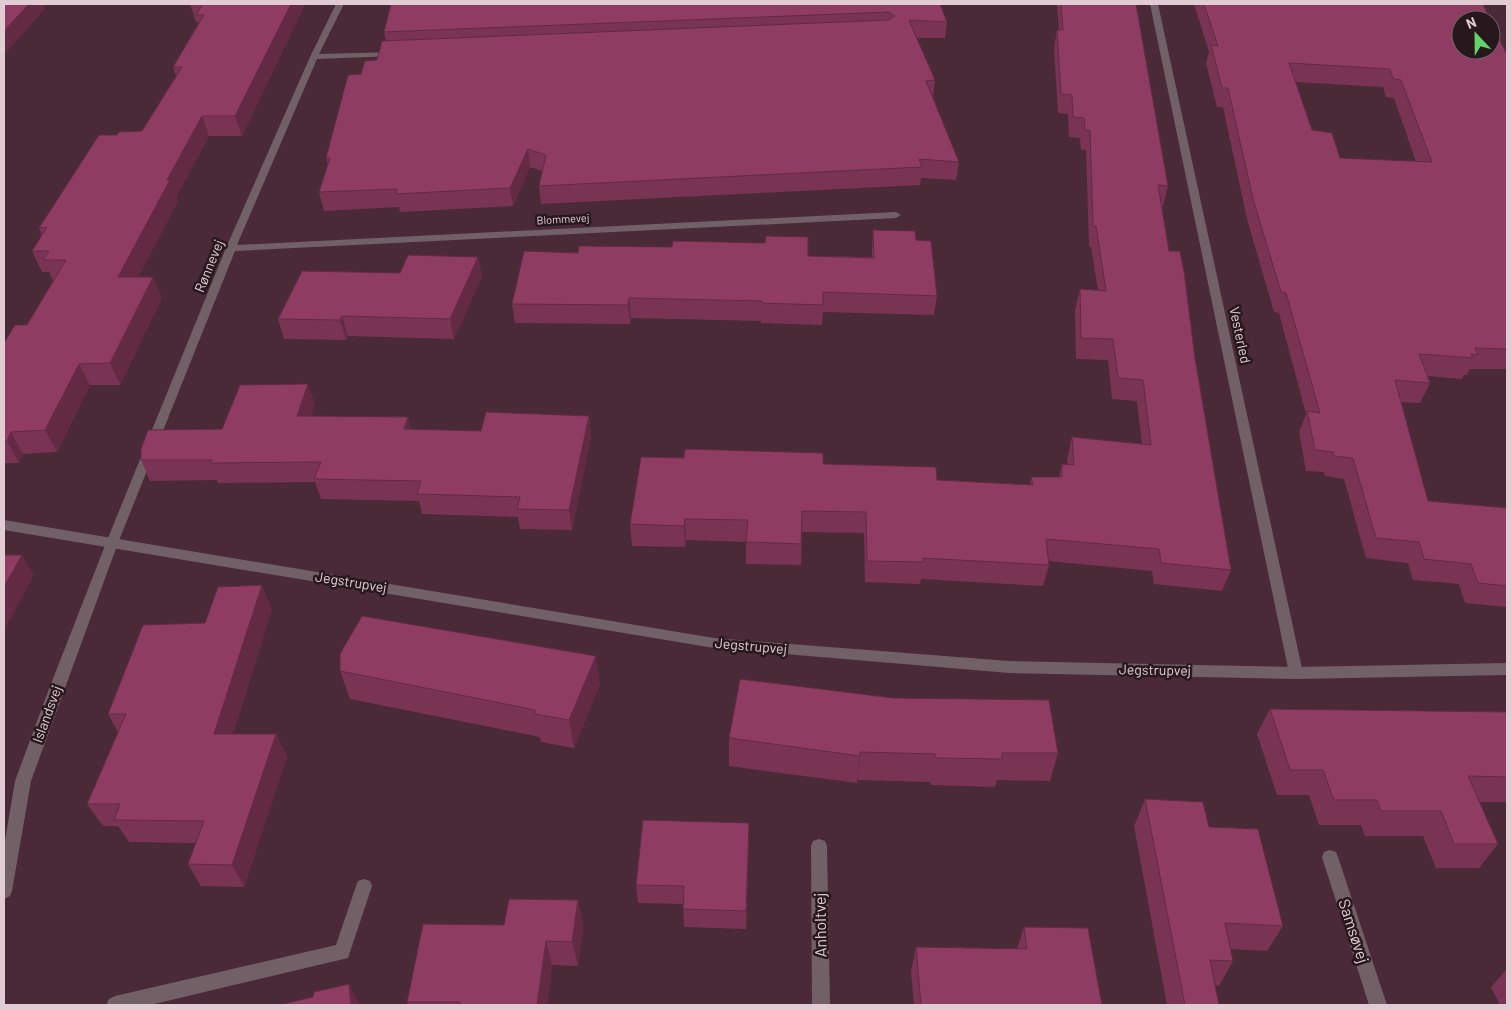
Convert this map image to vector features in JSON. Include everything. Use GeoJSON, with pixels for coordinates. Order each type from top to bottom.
{"type":"FeatureCollection","features":[{"type":"Feature","properties":{"kind":"street","name":"Rønnevej"},"geometry":{"type":"LineString","coordinates":[[112,542],[231,248],[314,58],[340,4]]}},
{"type":"Feature","properties":{"kind":"street","name":"Vesterled"},"geometry":{"type":"LineString","coordinates":[[1154,4],[1296,673]]}},
{"type":"Feature","properties":{"kind":"street"},"geometry":{"type":"LineString","coordinates":[[314,58],[403,54]]}},
{"type":"Feature","properties":{"kind":"street","name":"Blommevej"},"geometry":{"type":"LineString","coordinates":[[231,248],[896,215]]}},
{"type":"Feature","properties":{"kind":"street","name":"Jegstrupvej"},"geometry":{"type":"LineString","coordinates":[[4,525],[714,643],[1009,667],[1296,673],[1507,669]]}},
{"type":"Feature","properties":{"kind":"street","name":"Islandsvej"},"geometry":{"type":"LineString","coordinates":[[4,891],[23,781],[112,542]]}},
{"type":"Feature","properties":{"kind":"street","name":"Anholtvej"},"geometry":{"type":"LineString","coordinates":[[819,846],[821,1005]]}},
{"type":"Feature","properties":{"kind":"street","name":"Samsøvej"},"geometry":{"type":"LineString","coordinates":[[1330,857],[1378,1005]]}},
{"type":"Feature","properties":{"kind":"street"},"geometry":{"type":"LineString","coordinates":[[115,1005],[342,952],[364,886]]}},
{"type":"Feature","properties":{"kind":"building"},"geometry":{"type":"Polygon","coordinates":[[[4,4],[29,4],[4,31],[4,4]]]}},
{"type":"Feature","properties":{"kind":"building"},"geometry":{"type":"Polygon","coordinates":[[[203,4],[291,4],[235,116],[202,116],[118,277],[153,277],[110,363],[79,364],[45,430],[11,432],[7,441],[4,441],[4,343],[15,325],[27,325],[66,260],[43,260],[49,251],[32,251],[47,227],[39,228],[99,135],[117,135],[119,132],[142,131],[182,67],[173,67],[204,15],[196,15],[203,4]]]}},
{"type":"Feature","properties":{"kind":"building"},"geometry":{"type":"Polygon","coordinates":[[[391,4],[940,4],[947,22],[909,20],[935,80],[926,81],[959,162],[919,159],[922,167],[539,186],[546,155],[528,149],[510,188],[396,194],[397,189],[319,192],[330,158],[326,158],[348,75],[361,74],[365,61],[377,60],[382,41],[889,20],[895,16],[889,12],[384,32],[391,4]]]}},
{"type":"Feature","properties":{"kind":"building"},"geometry":{"type":"Polygon","coordinates":[[[1061,4],[1136,4],[1168,186],[1158,185],[1169,251],[1180,251],[1184,271],[1195,358],[1231,570],[1161,563],[1159,549],[1046,539],[1049,565],[923,558],[923,562],[867,561],[866,512],[802,511],[801,544],[746,542],[748,520],[685,519],[684,526],[630,524],[641,457],[684,458],[685,449],[823,453],[823,464],[936,467],[937,480],[1033,485],[1031,477],[1062,477],[1062,464],[1074,465],[1072,437],[1151,445],[1143,380],[1118,378],[1113,339],[1081,338],[1080,289],[1106,291],[1096,226],[1093,226],[1090,130],[1085,130],[1084,118],[1073,117],[1072,95],[1061,94],[1057,30],[1063,30],[1061,4]]]}},
{"type":"Feature","properties":{"kind":"building"},"geometry":{"type":"Polygon","coordinates":[[[1204,4],[1483,4],[1486,10],[1451,10],[1451,60],[1501,60],[1501,42],[1507,55],[1507,349],[1475,348],[1478,355],[1471,354],[1473,358],[1419,354],[1430,383],[1395,380],[1428,501],[1507,508],[1507,586],[1478,583],[1471,564],[1424,559],[1419,542],[1376,538],[1353,458],[1334,456],[1333,452],[1315,450],[1307,411],[1320,413],[1286,293],[1281,292],[1253,199],[1228,88],[1222,88],[1211,45],[1218,46],[1204,4]],[[1289,63],[1312,130],[1332,133],[1340,158],[1432,162],[1401,80],[1393,79],[1390,69],[1289,63]]]}},
{"type":"Feature","properties":{"kind":"building"},"geometry":{"type":"Polygon","coordinates":[[[873,230],[915,231],[916,240],[931,241],[937,296],[823,292],[823,305],[762,303],[762,301],[629,298],[628,305],[512,304],[524,251],[578,253],[579,246],[672,247],[673,241],[765,243],[766,236],[808,237],[808,256],[874,258],[873,230]]]}},
{"type":"Feature","properties":{"kind":"building"},"geometry":{"type":"Polygon","coordinates":[[[408,255],[478,257],[450,319],[342,316],[340,320],[278,319],[302,271],[400,273],[408,255]]]}},
{"type":"Feature","properties":{"kind":"building"},"geometry":{"type":"Polygon","coordinates":[[[308,384],[297,416],[408,417],[404,429],[481,431],[486,412],[589,416],[569,510],[517,509],[520,497],[417,494],[421,481],[314,479],[321,462],[210,463],[212,460],[141,460],[141,449],[148,430],[222,429],[240,385],[308,384]]]}},
{"type":"Feature","properties":{"kind":"building"},"geometry":{"type":"Polygon","coordinates":[[[4,555],[22,555],[4,587],[4,555]]]}},
{"type":"Feature","properties":{"kind":"building"},"geometry":{"type":"Polygon","coordinates":[[[262,585],[214,734],[276,734],[232,865],[188,864],[204,821],[114,820],[120,804],[87,804],[126,714],[108,714],[143,625],[205,623],[218,587],[262,585]]]}},
{"type":"Feature","properties":{"kind":"building"},"geometry":{"type":"Polygon","coordinates":[[[362,616],[596,656],[569,720],[535,714],[535,710],[340,671],[340,654],[362,616]]]}},
{"type":"Feature","properties":{"kind":"building"},"geometry":{"type":"Polygon","coordinates":[[[740,679],[893,698],[1049,700],[1058,753],[1002,753],[1002,759],[936,758],[935,754],[860,752],[860,756],[729,738],[740,679]]]}},
{"type":"Feature","properties":{"kind":"building"},"geometry":{"type":"Polygon","coordinates":[[[1270,709],[1507,712],[1507,777],[1468,776],[1498,844],[1454,844],[1441,811],[1381,811],[1377,800],[1334,800],[1323,770],[1290,770],[1270,709]]]}},
{"type":"Feature","properties":{"kind":"building"},"geometry":{"type":"Polygon","coordinates":[[[1145,799],[1203,802],[1209,827],[1258,829],[1283,926],[1225,923],[1233,961],[1210,960],[1219,1005],[1185,1005],[1145,799]]]}},
{"type":"Feature","properties":{"kind":"building"},"geometry":{"type":"Polygon","coordinates":[[[643,820],[749,823],[746,911],[683,909],[684,886],[636,885],[643,820]]]}},
{"type":"Feature","properties":{"kind":"building"},"geometry":{"type":"Polygon","coordinates":[[[509,899],[578,900],[572,942],[546,941],[537,1005],[460,1005],[460,1002],[407,1002],[423,924],[504,925],[509,899]]]}},
{"type":"Feature","properties":{"kind":"building"},"geometry":{"type":"Polygon","coordinates":[[[1024,927],[1088,928],[1102,1005],[921,1005],[916,947],[1027,949],[1024,927]]]}},
{"type":"Feature","properties":{"kind":"building"},"geometry":{"type":"Polygon","coordinates":[[[349,984],[351,1005],[279,1005],[313,997],[314,992],[349,984]]]}}]}
